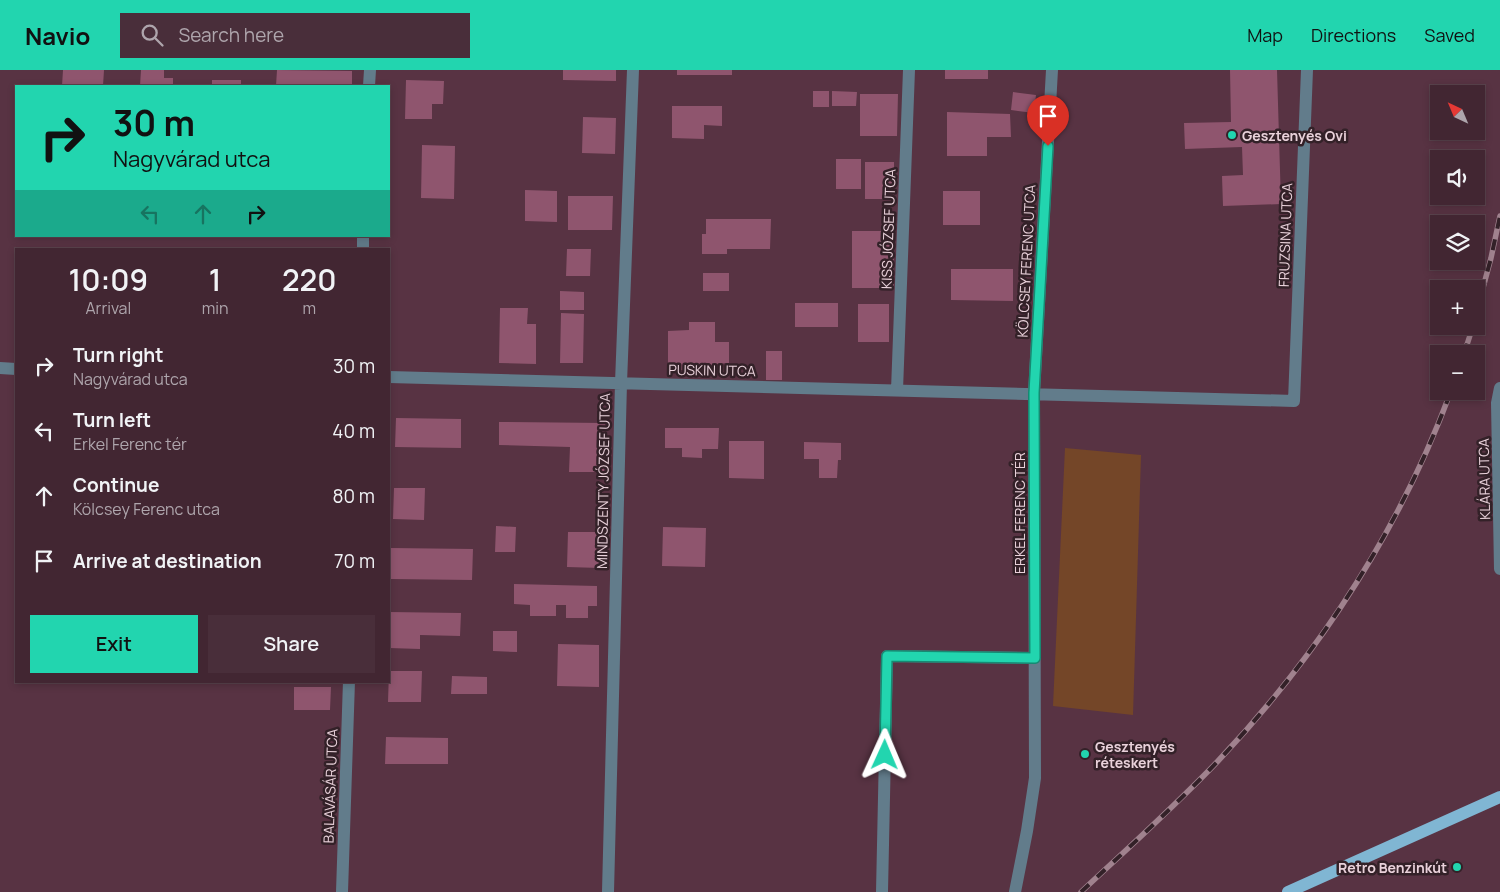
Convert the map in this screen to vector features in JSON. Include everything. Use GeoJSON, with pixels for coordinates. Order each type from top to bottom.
{"type":"FeatureCollection","features":[{"type":"Feature","properties":{"kind":"main road"},"geometry":{"type":"LineString","coordinates":[[1288,892],[1500,797]]}},
{"type":"Feature","properties":{"kind":"street"},"geometry":{"type":"LineString","coordinates":[[369,85],[370,70]]}},
{"type":"Feature","properties":{"kind":"street","name":"MINDSZENTY JÓZSEF UTCA"},"geometry":{"type":"LineString","coordinates":[[608,892],[621,383],[633,70]]}},
{"type":"Feature","properties":{"kind":"street","name":"KISS JÓZSEF UTCA"},"geometry":{"type":"LineString","coordinates":[[897,390],[909,70]]}},
{"type":"Feature","properties":{"kind":"street","name":"KÖLCSEY FERENC UTCA"},"geometry":{"type":"LineString","coordinates":[[1034,393],[1052,70]]}},
{"type":"Feature","properties":{"kind":"street","name":"FRUZSINA UTCA"},"geometry":{"type":"LineString","coordinates":[[1034,393],[1294,401],[1306,70]]}},
{"type":"Feature","properties":{"kind":"street"},"geometry":{"type":"LineString","coordinates":[[0,368],[15,369]]}},
{"type":"Feature","properties":{"kind":"street","name":"PUSKIN UTCA"},"geometry":{"type":"LineString","coordinates":[[390,377],[1034,393]]}},
{"type":"Feature","properties":{"kind":"street","name":"KLÁRA UTCA"},"geometry":{"type":"LineString","coordinates":[[1500,388],[1497,403],[1500,569]]}},
{"type":"Feature","properties":{"kind":"street","name":"ERKEL FERENC TÉR"},"geometry":{"type":"LineString","coordinates":[[1015,892],[1035,778],[1034,393]]}},
{"type":"Feature","properties":{"kind":"street"},"geometry":{"type":"LineString","coordinates":[[882,892],[887,656],[1035,658]]}},
{"type":"Feature","properties":{"kind":"street","name":"BALAVÁSÁR UTCA"},"geometry":{"type":"LineString","coordinates":[[342,892],[348,683]]}},
{"type":"Feature","properties":{"kind":"shaded area"},"geometry":{"type":"Polygon","coordinates":[[[1065,448],[1141,455],[1133,715],[1053,706],[1065,448]]]}},
{"type":"Feature","properties":{"kind":"building"},"geometry":{"type":"Polygon","coordinates":[[[63,70],[104,70],[103,85],[62,85],[63,70]]]}},
{"type":"Feature","properties":{"kind":"building"},"geometry":{"type":"Polygon","coordinates":[[[141,70],[164,70],[164,78],[173,78],[173,85],[140,85],[141,70]]]}},
{"type":"Feature","properties":{"kind":"building"},"geometry":{"type":"Polygon","coordinates":[[[277,70],[352,71],[352,85],[276,85],[277,70]]]}},
{"type":"Feature","properties":{"kind":"building"},"geometry":{"type":"Polygon","coordinates":[[[563,70],[616,70],[616,81],[563,80],[563,70]]]}},
{"type":"Feature","properties":{"kind":"building"},"geometry":{"type":"Polygon","coordinates":[[[677,70],[732,70],[732,75],[677,75],[677,70]]]}},
{"type":"Feature","properties":{"kind":"building"},"geometry":{"type":"Polygon","coordinates":[[[945,70],[988,70],[988,79],[945,79],[945,70]]]}},
{"type":"Feature","properties":{"kind":"building","name":"Gesztenyés Ovi"},"geometry":{"type":"Polygon","coordinates":[[[1230,70],[1277,70],[1281,204],[1223,206],[1222,176],[1243,175],[1242,147],[1185,149],[1184,123],[1231,122],[1230,70]]]}},
{"type":"Feature","properties":{"kind":"building"},"geometry":{"type":"Polygon","coordinates":[[[212,80],[241,80],[241,85],[212,85],[212,80]]]}},
{"type":"Feature","properties":{"kind":"building"},"geometry":{"type":"Polygon","coordinates":[[[406,80],[444,81],[443,104],[432,104],[432,119],[405,119],[406,80]]]}},
{"type":"Feature","properties":{"kind":"building"},"geometry":{"type":"Polygon","coordinates":[[[813,91],[829,91],[829,107],[813,107],[813,91]]]}},
{"type":"Feature","properties":{"kind":"building"},"geometry":{"type":"Polygon","coordinates":[[[832,91],[857,92],[856,106],[832,106],[832,91]]]}},
{"type":"Feature","properties":{"kind":"building"},"geometry":{"type":"Polygon","coordinates":[[[1013,92],[1036,95],[1034,113],[1011,110],[1013,92]]]}},
{"type":"Feature","properties":{"kind":"building"},"geometry":{"type":"Polygon","coordinates":[[[860,94],[898,94],[897,136],[860,136],[860,94]]]}},
{"type":"Feature","properties":{"kind":"building"},"geometry":{"type":"Polygon","coordinates":[[[672,106],[722,106],[722,126],[704,125],[704,139],[672,138],[672,106]]]}},
{"type":"Feature","properties":{"kind":"building"},"geometry":{"type":"Polygon","coordinates":[[[947,112],[1010,114],[1011,137],[987,137],[987,156],[947,156],[947,112]]]}},
{"type":"Feature","properties":{"kind":"building"},"geometry":{"type":"Polygon","coordinates":[[[583,117],[616,118],[615,154],[582,153],[583,117]]]}},
{"type":"Feature","properties":{"kind":"building"},"geometry":{"type":"Polygon","coordinates":[[[422,145],[455,146],[454,199],[421,198],[422,145]]]}},
{"type":"Feature","properties":{"kind":"building"},"geometry":{"type":"Polygon","coordinates":[[[836,159],[861,159],[861,189],[836,189],[836,159]]]}},
{"type":"Feature","properties":{"kind":"building"},"geometry":{"type":"Polygon","coordinates":[[[865,162],[894,162],[894,199],[865,199],[865,162]]]}},
{"type":"Feature","properties":{"kind":"building"},"geometry":{"type":"Polygon","coordinates":[[[525,190],[557,191],[557,222],[525,221],[525,190]]]}},
{"type":"Feature","properties":{"kind":"building"},"geometry":{"type":"Polygon","coordinates":[[[943,191],[980,191],[980,225],[943,225],[943,191]]]}},
{"type":"Feature","properties":{"kind":"building"},"geometry":{"type":"Polygon","coordinates":[[[568,196],[613,196],[612,230],[568,230],[568,196]]]}},
{"type":"Feature","properties":{"kind":"building"},"geometry":{"type":"Polygon","coordinates":[[[706,219],[771,219],[770,249],[727,249],[727,254],[702,254],[702,234],[706,234],[706,219]]]}},
{"type":"Feature","properties":{"kind":"building"},"geometry":{"type":"Polygon","coordinates":[[[852,231],[894,231],[894,288],[852,288],[852,231]]]}},
{"type":"Feature","properties":{"kind":"building"},"geometry":{"type":"Polygon","coordinates":[[[136,237],[165,237],[165,238],[136,237]]]}},
{"type":"Feature","properties":{"kind":"building"},"geometry":{"type":"Polygon","coordinates":[[[567,249],[591,249],[590,276],[566,276],[567,249]]]}},
{"type":"Feature","properties":{"kind":"building"},"geometry":{"type":"Polygon","coordinates":[[[951,269],[1013,269],[1013,301],[951,300],[951,269]]]}},
{"type":"Feature","properties":{"kind":"building"},"geometry":{"type":"Polygon","coordinates":[[[703,273],[729,273],[729,291],[703,291],[703,273]]]}},
{"type":"Feature","properties":{"kind":"building"},"geometry":{"type":"Polygon","coordinates":[[[560,291],[584,292],[584,310],[560,310],[560,291]]]}},
{"type":"Feature","properties":{"kind":"building"},"geometry":{"type":"Polygon","coordinates":[[[795,303],[838,303],[838,327],[795,327],[795,303]]]}},
{"type":"Feature","properties":{"kind":"building"},"geometry":{"type":"Polygon","coordinates":[[[858,304],[889,304],[889,342],[858,342],[858,304]]]}},
{"type":"Feature","properties":{"kind":"building"},"geometry":{"type":"Polygon","coordinates":[[[500,308],[528,308],[527,324],[536,324],[536,364],[499,363],[500,308]]]}},
{"type":"Feature","properties":{"kind":"building"},"geometry":{"type":"Polygon","coordinates":[[[561,313],[584,314],[583,363],[560,363],[561,313]]]}},
{"type":"Feature","properties":{"kind":"building"},"geometry":{"type":"Polygon","coordinates":[[[689,322],[715,322],[715,342],[729,342],[729,363],[715,364],[715,370],[668,370],[668,331],[689,330],[689,322]]]}},
{"type":"Feature","properties":{"kind":"building"},"geometry":{"type":"Polygon","coordinates":[[[766,351],[782,351],[782,380],[766,380],[766,351]]]}},
{"type":"Feature","properties":{"kind":"building"},"geometry":{"type":"Polygon","coordinates":[[[396,418],[461,419],[461,448],[395,447],[396,418]]]}},
{"type":"Feature","properties":{"kind":"building"},"geometry":{"type":"Polygon","coordinates":[[[499,422],[605,423],[604,472],[569,472],[570,447],[499,445],[499,422]]]}},
{"type":"Feature","properties":{"kind":"building"},"geometry":{"type":"Polygon","coordinates":[[[665,428],[719,428],[718,449],[702,449],[702,458],[682,457],[682,448],[665,448],[665,428]]]}},
{"type":"Feature","properties":{"kind":"building"},"geometry":{"type":"Polygon","coordinates":[[[729,441],[764,441],[764,479],[729,478],[729,441]]]}},
{"type":"Feature","properties":{"kind":"building"},"geometry":{"type":"Polygon","coordinates":[[[804,442],[841,443],[841,460],[838,460],[837,478],[819,478],[819,459],[804,459],[804,442]]]}},
{"type":"Feature","properties":{"kind":"building"},"geometry":{"type":"Polygon","coordinates":[[[394,488],[425,488],[424,520],[393,519],[394,488]]]}},
{"type":"Feature","properties":{"kind":"building"},"geometry":{"type":"Polygon","coordinates":[[[496,526],[516,527],[515,552],[495,552],[496,526]]]}},
{"type":"Feature","properties":{"kind":"building"},"geometry":{"type":"Polygon","coordinates":[[[663,527],[706,528],[705,567],[662,566],[663,527]]]}},
{"type":"Feature","properties":{"kind":"building"},"geometry":{"type":"Polygon","coordinates":[[[568,532],[600,532],[600,568],[567,567],[568,532]]]}},
{"type":"Feature","properties":{"kind":"building"},"geometry":{"type":"Polygon","coordinates":[[[391,548],[473,549],[472,580],[391,579],[391,548]]]}},
{"type":"Feature","properties":{"kind":"building"},"geometry":{"type":"Polygon","coordinates":[[[514,584],[597,586],[597,606],[588,606],[588,618],[566,618],[566,605],[556,605],[556,616],[530,616],[530,605],[514,604],[514,584]]]}},
{"type":"Feature","properties":{"kind":"building"},"geometry":{"type":"Polygon","coordinates":[[[390,612],[461,613],[460,636],[420,635],[420,649],[390,648],[390,612]]]}},
{"type":"Feature","properties":{"kind":"building"},"geometry":{"type":"Polygon","coordinates":[[[493,631],[517,631],[517,652],[493,651],[493,631]]]}},
{"type":"Feature","properties":{"kind":"building"},"geometry":{"type":"Polygon","coordinates":[[[558,644],[599,645],[599,687],[557,686],[558,644]]]}},
{"type":"Feature","properties":{"kind":"building"},"geometry":{"type":"Polygon","coordinates":[[[390,671],[422,671],[421,702],[388,702],[390,671]]]}},
{"type":"Feature","properties":{"kind":"building"},"geometry":{"type":"Polygon","coordinates":[[[452,676],[487,677],[487,694],[451,694],[452,676]]]}},
{"type":"Feature","properties":{"kind":"building"},"geometry":{"type":"Polygon","coordinates":[[[294,687],[331,687],[330,710],[294,710],[294,687]]]}},
{"type":"Feature","properties":{"kind":"building"},"geometry":{"type":"Polygon","coordinates":[[[386,737],[448,738],[448,764],[385,764],[386,737]]]}},
{"type":"Feature","properties":{"kind":"railway"},"geometry":{"type":"LineString","coordinates":[[1485,280],[1500,216]]}},
{"type":"Feature","properties":{"kind":"railway"},"geometry":{"type":"LineString","coordinates":[[1467,345],[1470,335]]}},
{"type":"Feature","properties":{"kind":"railway"},"geometry":{"type":"LineString","coordinates":[[1081,892],[1218,761],[1255,720],[1323,633],[1381,541],[1407,492],[1447,400]]}},
{"type":"Feature","properties":{"kind":"place","name":"Gesztenyés Ovi"},"geometry":{"type":"Point","coordinates":[1232,135]}},
{"type":"Feature","properties":{"kind":"place","name":"Gesztenyés réteskert"},"geometry":{"type":"Point","coordinates":[1085,754]}},
{"type":"Feature","properties":{"kind":"place","name":"Retro Benzinkút"},"geometry":{"type":"Point","coordinates":[1457,867]}},
{"type":"Feature","properties":{"kind":"route"},"geometry":{"type":"LineString","coordinates":[[885,755],[887,656],[1035,658],[1034,393],[1048,146]]}}]}
